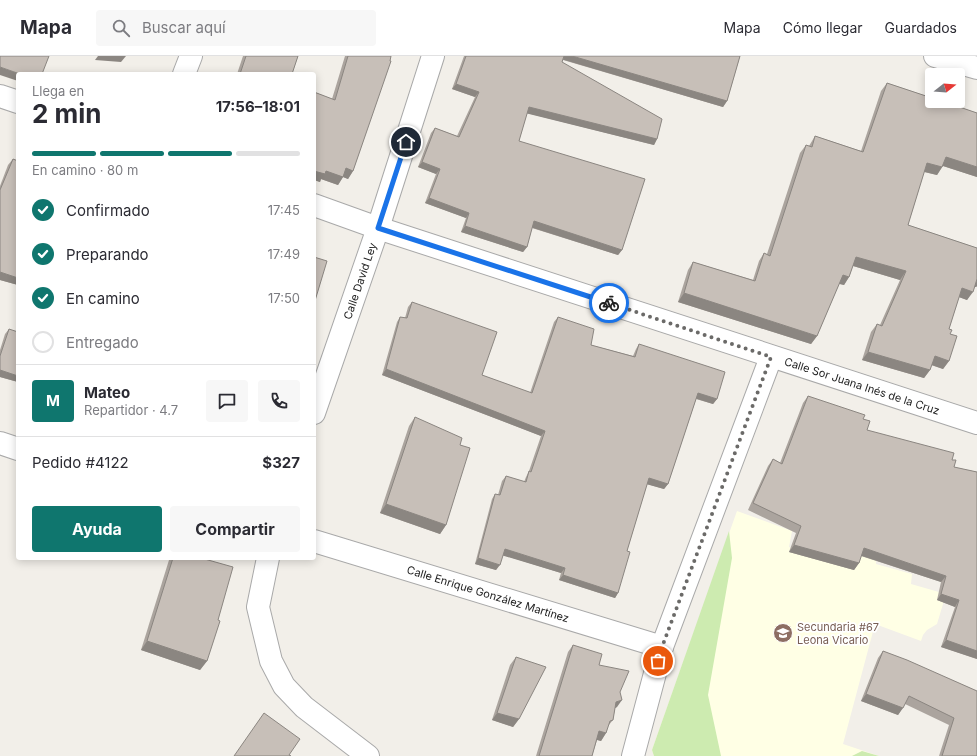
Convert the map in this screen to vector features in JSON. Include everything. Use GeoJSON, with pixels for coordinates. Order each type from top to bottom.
{"type":"FeatureCollection","features":[{"type":"Feature","properties":{"kind":"street"},"geometry":{"type":"LineString","coordinates":[[185,72],[191,56]]}},
{"type":"Feature","properties":{"kind":"street","name":"Calle David Ley"},"geometry":{"type":"LineString","coordinates":[[316,407],[378,228],[433,56]]}},
{"type":"Feature","properties":{"kind":"street"},"geometry":{"type":"LineString","coordinates":[[935,56],[977,68]]}},
{"type":"Feature","properties":{"kind":"street"},"geometry":{"type":"LineString","coordinates":[[0,96],[16,101]]}},
{"type":"Feature","properties":{"kind":"street","name":"Calle Sor Juana Inés de la Cruz"},"geometry":{"type":"LineString","coordinates":[[316,206],[378,228],[977,423]]}},
{"type":"Feature","properties":{"kind":"street"},"geometry":{"type":"LineString","coordinates":[[633,756],[662,647],[771,357]]}},
{"type":"Feature","properties":{"kind":"street"},"geometry":{"type":"LineString","coordinates":[[0,443],[16,448]]}},
{"type":"Feature","properties":{"kind":"street","name":"Calle Enrique González Martínez"},"geometry":{"type":"LineString","coordinates":[[316,542],[662,647]]}},
{"type":"Feature","properties":{"kind":"street"},"geometry":{"type":"LineString","coordinates":[[268,560],[258,607],[271,661],[284,686],[304,708],[368,756]]}},
{"type":"Feature","properties":{"kind":"shaded area","name":"Secundaria #67 Leona Vicario"},"geometry":{"type":"Polygon","coordinates":[[[737,511],[792,531],[789,547],[849,564],[855,549],[876,558],[876,564],[912,574],[911,584],[946,594],[937,624],[927,630],[921,641],[875,624],[843,744],[879,756],[654,756],[652,750],[737,511]]]}},
{"type":"Feature","properties":{"kind":"green space"},"geometry":{"type":"Polygon","coordinates":[[[729,531],[732,558],[708,695],[721,756],[654,756],[652,750],[729,531]]]}},
{"type":"Feature","properties":{"kind":"green space"},"geometry":{"type":"Polygon","coordinates":[[[862,751],[879,756],[852,756],[862,751]]]}},
{"type":"Feature","properties":{"kind":"building"},"geometry":{"type":"Polygon","coordinates":[[[0,56],[49,56],[43,72],[16,73],[0,67],[0,56]]]}},
{"type":"Feature","properties":{"kind":"building"},"geometry":{"type":"Polygon","coordinates":[[[246,56],[298,56],[293,72],[241,72],[246,56]]]}},
{"type":"Feature","properties":{"kind":"building"},"geometry":{"type":"Polygon","coordinates":[[[348,56],[391,56],[391,61],[353,171],[346,168],[343,177],[326,171],[325,174],[316,172],[316,93],[335,100],[348,56]]]}},
{"type":"Feature","properties":{"kind":"building"},"geometry":{"type":"Polygon","coordinates":[[[466,56],[564,56],[562,62],[662,119],[657,139],[529,107],[519,141],[645,179],[622,250],[534,221],[527,247],[465,226],[469,213],[429,198],[440,169],[422,162],[435,128],[459,137],[479,92],[456,84],[466,56]]]}},
{"type":"Feature","properties":{"kind":"building"},"geometry":{"type":"Polygon","coordinates":[[[572,56],[740,56],[727,101],[572,56]]]}},
{"type":"Feature","properties":{"kind":"building"},"geometry":{"type":"Polygon","coordinates":[[[887,83],[925,96],[925,108],[962,108],[977,113],[977,167],[946,157],[942,167],[927,163],[908,225],[977,248],[977,279],[973,292],[962,288],[949,329],[952,330],[950,334],[957,336],[949,361],[935,356],[930,370],[868,352],[877,324],[882,326],[906,271],[856,257],[849,277],[843,275],[817,336],[684,293],[693,262],[755,281],[764,253],[770,256],[806,145],[812,147],[815,136],[863,152],[887,83]]]}},
{"type":"Feature","properties":{"kind":"building"},"geometry":{"type":"Polygon","coordinates":[[[13,159],[16,160],[16,277],[0,272],[0,190],[13,159]]]}},
{"type":"Feature","properties":{"kind":"building"},"geometry":{"type":"Polygon","coordinates":[[[316,258],[327,261],[316,297],[316,258]]]}},
{"type":"Feature","properties":{"kind":"building"},"geometry":{"type":"Polygon","coordinates":[[[412,302],[497,332],[482,375],[532,393],[558,317],[594,329],[591,345],[635,357],[639,344],[725,372],[717,399],[698,393],[668,484],[649,478],[627,551],[630,552],[618,593],[563,575],[565,568],[505,549],[500,565],[478,558],[495,494],[500,495],[506,476],[526,482],[545,431],[386,369],[400,317],[407,318],[412,302]]]}},
{"type":"Feature","properties":{"kind":"building"},"geometry":{"type":"Polygon","coordinates":[[[9,329],[16,331],[16,375],[0,370],[0,356],[9,329]]]}},
{"type":"Feature","properties":{"kind":"building"},"geometry":{"type":"Polygon","coordinates":[[[808,396],[865,415],[863,419],[870,421],[867,430],[954,453],[952,460],[956,460],[954,467],[977,472],[977,651],[946,640],[959,600],[941,594],[946,576],[864,548],[859,563],[794,545],[801,526],[753,503],[773,459],[782,464],[808,396]]]}},
{"type":"Feature","properties":{"kind":"building"},"geometry":{"type":"Polygon","coordinates":[[[415,417],[462,438],[460,445],[470,448],[446,525],[386,504],[415,417]]]}},
{"type":"Feature","properties":{"kind":"building"},"geometry":{"type":"Polygon","coordinates":[[[172,560],[208,560],[233,567],[218,620],[220,621],[207,661],[147,641],[172,560]]]}},
{"type":"Feature","properties":{"kind":"building"},"geometry":{"type":"Polygon","coordinates":[[[573,645],[602,654],[599,665],[629,671],[620,692],[622,700],[616,702],[613,720],[610,721],[606,733],[599,731],[592,756],[539,756],[573,645]]]}},
{"type":"Feature","properties":{"kind":"building"},"geometry":{"type":"Polygon","coordinates":[[[883,651],[977,691],[977,756],[942,756],[954,718],[909,696],[903,708],[866,694],[883,651]]]}},
{"type":"Feature","properties":{"kind":"building"},"geometry":{"type":"Polygon","coordinates":[[[516,657],[546,667],[519,719],[497,713],[516,657]]]}},
{"type":"Feature","properties":{"kind":"building"},"geometry":{"type":"Polygon","coordinates":[[[264,713],[300,739],[289,755],[291,756],[234,756],[264,713]]]}},
{"type":"Feature","properties":{"kind":"way so far"},"geometry":{"type":"LineString","coordinates":[[609,303],[771,357],[658,661]]}},
{"type":"Feature","properties":{"kind":"place","name":"Secundaria #67 Leona Vicario"},"geometry":{"type":"Point","coordinates":[783,633]}},
{"type":"Feature","properties":{"kind":"route"},"geometry":{"type":"LineString","coordinates":[[406,142],[378,228],[609,303]]}}]}
